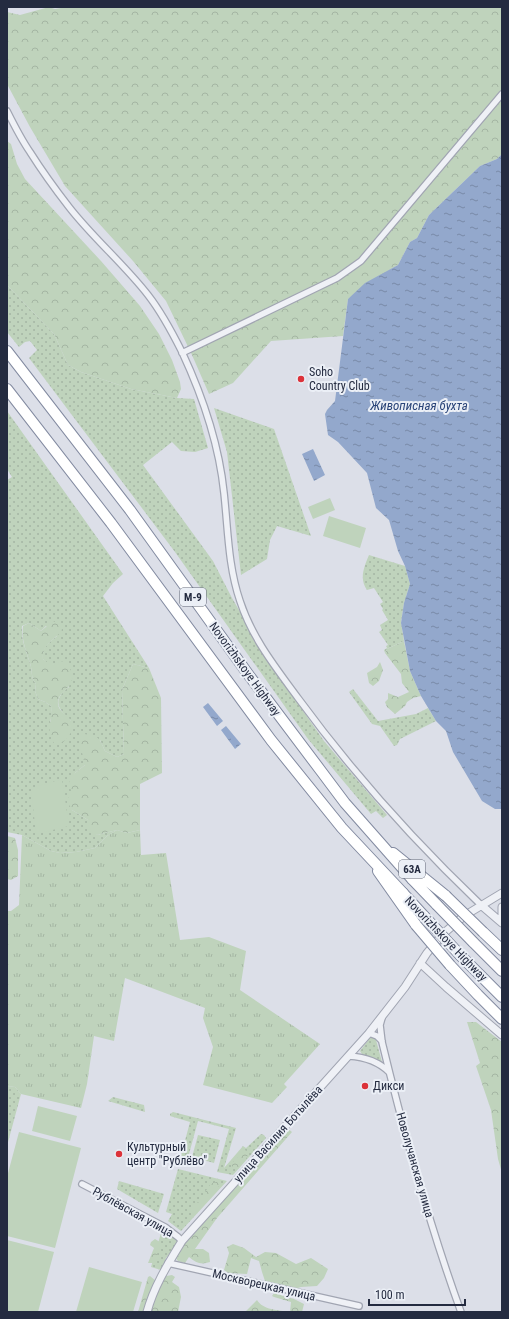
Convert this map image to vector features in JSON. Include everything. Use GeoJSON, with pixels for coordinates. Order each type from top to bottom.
{"type":"FeatureCollection","features":[{"type":"Feature","properties":{"kind":"highway","name":"Novorizhskoye Highway"},"geometry":{"type":"LineString","coordinates":[[7,351],[130,510],[290,731],[345,803],[412,879],[502,971]]}},
{"type":"Feature","properties":{"kind":"highway","name":"Novorizhskoye Highway"},"geometry":{"type":"LineString","coordinates":[[7,389],[111,523],[271,740],[342,828],[502,997]]}},
{"type":"Feature","properties":{"kind":"highway","name":"63A"},"geometry":{"type":"LineString","coordinates":[[379,842],[446,896],[502,950]]}},
{"type":"Feature","properties":{"kind":"highway"},"geometry":{"type":"LineString","coordinates":[[367,855],[416,925],[478,996],[502,1019]]}},
{"type":"Feature","properties":{"kind":"street"},"geometry":{"type":"LineString","coordinates":[[182,353],[337,278],[360,261],[502,94]]}},
{"type":"Feature","properties":{"kind":"street"},"geometry":{"type":"LineString","coordinates":[[7,111],[29,151],[65,201],[147,294],[168,323],[196,383],[207,413],[216,446],[224,491],[232,573],[240,601],[250,627],[271,662],[354,771],[398,821],[481,905],[502,923]]}},
{"type":"Feature","properties":{"kind":"street","name":"улица Василия Ботылёва"},"geometry":{"type":"LineString","coordinates":[[147,1312],[151,1295],[182,1241],[369,1033],[383,1016],[426,953],[444,933],[464,916],[502,893]]}},
{"type":"Feature","properties":{"kind":"street"},"geometry":{"type":"LineString","coordinates":[[502,907],[502,917]]}},
{"type":"Feature","properties":{"kind":"street"},"geometry":{"type":"LineString","coordinates":[[420,963],[502,1035]]}},
{"type":"Feature","properties":{"kind":"street","name":"Новолучанская улица"},"geometry":{"type":"LineString","coordinates":[[383,1016],[380,1025],[389,1073],[440,1253],[461,1312]]}},
{"type":"Feature","properties":{"kind":"street"},"geometry":{"type":"LineString","coordinates":[[369,1033],[377,1036],[382,1042]]}},
{"type":"Feature","properties":{"kind":"street"},"geometry":{"type":"LineString","coordinates":[[349,1056],[368,1059],[384,1067],[389,1073]]}},
{"type":"Feature","properties":{"kind":"street","name":"Рублёвская улица"},"geometry":{"type":"LineString","coordinates":[[82,1184],[165,1227],[182,1241]]}},
{"type":"Feature","properties":{"kind":"street","name":"Москворецкая улица"},"geometry":{"type":"LineString","coordinates":[[168,1263],[359,1306]]}},
{"type":"Feature","properties":{"kind":"green space"},"geometry":{"type":"Polygon","coordinates":[[[49,7],[55,9],[67,7],[502,7],[502,154],[497,159],[480,166],[429,215],[417,238],[410,242],[398,265],[348,299],[343,336],[271,341],[233,383],[209,394],[166,301],[133,261],[65,186],[30,127],[7,84],[7,12],[20,15],[49,7]]]}},
{"type":"Feature","properties":{"kind":"green space"},"geometry":{"type":"Polygon","coordinates":[[[7,141],[11,144],[17,164],[25,179],[101,261],[140,306],[159,334],[172,360],[180,382],[181,389],[177,398],[131,389],[81,372],[68,365],[54,334],[7,285],[7,141]]]}},
{"type":"Feature","properties":{"kind":"green space"},"geometry":{"type":"Polygon","coordinates":[[[7,285],[54,334],[68,365],[81,372],[131,389],[177,398],[194,399],[208,448],[195,452],[181,451],[172,442],[143,465],[213,561],[246,622],[253,639],[324,741],[387,815],[383,818],[376,811],[371,814],[308,739],[175,552],[29,358],[37,350],[30,341],[25,342],[19,347],[7,332],[7,285]]]}},
{"type":"Feature","properties":{"kind":"green space"},"geometry":{"type":"Polygon","coordinates":[[[214,408],[274,429],[311,536],[277,526],[270,540],[267,559],[241,575],[227,452],[214,408]]]}},
{"type":"Feature","properties":{"kind":"green space"},"geometry":{"type":"Polygon","coordinates":[[[7,411],[123,574],[113,583],[103,596],[149,668],[133,664],[122,690],[124,754],[117,757],[105,751],[100,740],[85,765],[75,773],[71,791],[72,810],[88,820],[97,835],[117,830],[107,836],[95,848],[76,852],[60,853],[51,851],[22,835],[7,832],[7,480],[12,477],[7,469],[7,411]],[[29,623],[22,626],[24,645],[31,666],[33,679],[36,684],[35,691],[38,699],[51,706],[52,714],[50,722],[71,721],[62,712],[58,704],[60,696],[69,687],[55,665],[48,664],[43,659],[44,651],[48,643],[57,636],[46,626],[41,631],[29,623]]]}},
{"type":"Feature","properties":{"kind":"green space"},"geometry":{"type":"Polygon","coordinates":[[[330,498],[335,510],[313,519],[308,507],[330,498]]]}},
{"type":"Feature","properties":{"kind":"green space"},"geometry":{"type":"Polygon","coordinates":[[[329,516],[366,528],[360,548],[323,536],[329,516]]]}},
{"type":"Feature","properties":{"kind":"green space"},"geometry":{"type":"Polygon","coordinates":[[[369,555],[405,566],[410,584],[404,603],[401,622],[404,641],[387,649],[385,653],[384,650],[388,645],[379,632],[382,630],[380,625],[388,620],[380,604],[383,602],[374,588],[367,590],[363,582],[364,568],[369,555]]]}},
{"type":"Feature","properties":{"kind":"green space"},"geometry":{"type":"Polygon","coordinates":[[[53,621],[59,624],[62,630],[46,646],[43,659],[52,664],[57,664],[62,661],[72,672],[71,683],[60,696],[58,704],[60,709],[71,721],[72,729],[67,738],[60,743],[54,743],[51,738],[51,706],[38,699],[35,691],[36,684],[32,676],[31,666],[24,645],[23,636],[23,626],[29,623],[41,631],[53,621]]]}},
{"type":"Feature","properties":{"kind":"green space"},"geometry":{"type":"Polygon","coordinates":[[[404,641],[410,671],[421,696],[413,698],[407,702],[405,706],[395,714],[387,707],[385,702],[388,699],[388,693],[398,697],[409,692],[402,683],[401,674],[385,653],[387,649],[404,641]]]}},
{"type":"Feature","properties":{"kind":"green space"},"geometry":{"type":"Polygon","coordinates":[[[380,662],[383,670],[379,681],[373,686],[369,683],[367,673],[377,667],[380,662]]]}},
{"type":"Feature","properties":{"kind":"green space"},"geometry":{"type":"Polygon","coordinates":[[[133,664],[149,668],[161,698],[162,773],[140,784],[140,830],[127,833],[117,830],[97,835],[89,830],[88,820],[72,810],[67,801],[71,791],[69,782],[75,773],[85,765],[79,740],[83,734],[98,738],[105,751],[117,757],[124,754],[122,690],[133,664]]]}},
{"type":"Feature","properties":{"kind":"green space"},"geometry":{"type":"Polygon","coordinates":[[[353,689],[378,721],[416,714],[428,708],[436,721],[400,739],[397,745],[394,746],[380,726],[372,724],[349,692],[353,689]]]}},
{"type":"Feature","properties":{"kind":"green space"},"geometry":{"type":"Polygon","coordinates":[[[62,779],[69,826],[36,834],[31,788],[62,779]]]}},
{"type":"Feature","properties":{"kind":"green space"},"geometry":{"type":"Polygon","coordinates":[[[117,830],[127,833],[140,830],[141,855],[166,853],[180,940],[209,937],[246,951],[240,990],[320,1044],[284,1084],[287,1087],[272,1103],[203,1085],[213,1047],[203,1018],[205,1008],[125,978],[114,1041],[94,1036],[87,1084],[81,1108],[21,1094],[15,1087],[7,1086],[7,911],[11,911],[19,905],[22,835],[51,851],[60,853],[76,852],[95,848],[107,836],[117,830]]]}},
{"type":"Feature","properties":{"kind":"green space"},"geometry":{"type":"Polygon","coordinates":[[[7,836],[15,838],[18,850],[18,876],[11,880],[7,879],[7,836]]]}},
{"type":"Feature","properties":{"kind":"green space"},"geometry":{"type":"Polygon","coordinates":[[[467,1022],[476,1022],[502,1042],[502,1173],[498,1159],[491,1110],[476,1066],[480,1063],[467,1022]]]}},
{"type":"Feature","properties":{"kind":"green space"},"geometry":{"type":"Polygon","coordinates":[[[373,1037],[376,1040],[382,1062],[362,1054],[360,1051],[370,1038],[373,1037]]]}},
{"type":"Feature","properties":{"kind":"green space"},"geometry":{"type":"Polygon","coordinates":[[[7,1086],[15,1087],[21,1094],[7,1146],[7,1086]]]}},
{"type":"Feature","properties":{"kind":"green space"},"geometry":{"type":"Polygon","coordinates":[[[113,1097],[144,1105],[145,1112],[108,1101],[113,1097]]]}},
{"type":"Feature","properties":{"kind":"green space"},"geometry":{"type":"Polygon","coordinates":[[[38,1106],[77,1116],[70,1141],[32,1131],[38,1106]]]}},
{"type":"Feature","properties":{"kind":"green space"},"geometry":{"type":"Polygon","coordinates":[[[173,1112],[236,1128],[224,1168],[243,1146],[246,1148],[261,1134],[266,1138],[233,1175],[217,1172],[229,1129],[198,1121],[186,1165],[179,1163],[190,1122],[170,1116],[173,1112]]]}},
{"type":"Feature","properties":{"kind":"green space"},"geometry":{"type":"Polygon","coordinates":[[[287,1128],[292,1132],[217,1218],[195,1249],[203,1249],[209,1253],[210,1262],[199,1263],[189,1257],[185,1263],[178,1261],[175,1257],[181,1247],[287,1128]]]}},
{"type":"Feature","properties":{"kind":"green space"},"geometry":{"type":"Polygon","coordinates":[[[19,1132],[81,1148],[55,1248],[7,1236],[7,1177],[19,1132]]]}},
{"type":"Feature","properties":{"kind":"green space"},"geometry":{"type":"Polygon","coordinates":[[[198,1135],[220,1140],[214,1163],[192,1157],[198,1135]]]}},
{"type":"Feature","properties":{"kind":"green space"},"geometry":{"type":"Polygon","coordinates":[[[244,1150],[250,1152],[238,1169],[234,1169],[231,1164],[244,1150]]]}},
{"type":"Feature","properties":{"kind":"green space"},"geometry":{"type":"Polygon","coordinates":[[[178,1169],[227,1181],[181,1231],[168,1221],[172,1214],[166,1212],[178,1169]]]}},
{"type":"Feature","properties":{"kind":"green space"},"geometry":{"type":"Polygon","coordinates":[[[119,1181],[164,1194],[158,1213],[117,1189],[119,1181]]]}},
{"type":"Feature","properties":{"kind":"green space"},"geometry":{"type":"Polygon","coordinates":[[[214,1182],[220,1182],[220,1185],[195,1214],[192,1210],[210,1185],[214,1182]]]}},
{"type":"Feature","properties":{"kind":"green space"},"geometry":{"type":"Polygon","coordinates":[[[163,1230],[179,1241],[166,1258],[161,1270],[151,1267],[163,1230]]]}},
{"type":"Feature","properties":{"kind":"green space"},"geometry":{"type":"Polygon","coordinates":[[[155,1239],[160,1242],[158,1250],[154,1263],[148,1263],[154,1248],[150,1245],[155,1239]]]}},
{"type":"Feature","properties":{"kind":"green space"},"geometry":{"type":"Polygon","coordinates":[[[7,1240],[54,1252],[38,1312],[7,1312],[7,1240]]]}},
{"type":"Feature","properties":{"kind":"green space"},"geometry":{"type":"Polygon","coordinates":[[[233,1244],[244,1248],[256,1257],[265,1252],[276,1253],[296,1264],[311,1258],[328,1269],[324,1278],[317,1286],[295,1289],[265,1281],[259,1261],[251,1258],[247,1274],[228,1273],[224,1270],[229,1253],[227,1247],[233,1244]]]}},
{"type":"Feature","properties":{"kind":"green space"},"geometry":{"type":"Polygon","coordinates":[[[89,1267],[142,1282],[133,1312],[76,1312],[89,1267]]]}},
{"type":"Feature","properties":{"kind":"green space"},"geometry":{"type":"Polygon","coordinates":[[[172,1275],[175,1277],[172,1282],[179,1287],[181,1297],[178,1312],[150,1312],[154,1298],[166,1276],[172,1275]]]}},
{"type":"Feature","properties":{"kind":"green space"},"geometry":{"type":"Polygon","coordinates":[[[150,1276],[156,1281],[145,1312],[138,1312],[148,1277],[150,1276]]]}},
{"type":"Feature","properties":{"kind":"green space"},"geometry":{"type":"Polygon","coordinates":[[[274,1293],[294,1299],[304,1304],[302,1312],[290,1312],[291,1302],[272,1296],[274,1293]]]}},
{"type":"Feature","properties":{"kind":"green space"},"geometry":{"type":"Polygon","coordinates":[[[257,1300],[267,1308],[290,1312],[245,1312],[257,1300]]]}},
{"type":"Feature","properties":{"kind":"water","name":"Живописная бухта"},"geometry":{"type":"Polygon","coordinates":[[[502,154],[502,809],[495,809],[482,801],[453,752],[446,731],[436,721],[421,696],[410,671],[401,623],[404,603],[410,584],[405,566],[398,551],[389,520],[376,508],[367,473],[338,442],[328,435],[325,414],[335,401],[348,299],[365,283],[398,265],[410,242],[417,238],[429,215],[480,166],[497,159],[502,154]]]}},
{"type":"Feature","properties":{"kind":"water"},"geometry":{"type":"Polygon","coordinates":[[[313,449],[325,475],[314,481],[302,454],[313,449]]]}},
{"type":"Feature","properties":{"kind":"water"},"geometry":{"type":"Polygon","coordinates":[[[208,703],[223,721],[217,726],[203,707],[208,703]]]}},
{"type":"Feature","properties":{"kind":"water"},"geometry":{"type":"Polygon","coordinates":[[[226,726],[241,744],[235,749],[221,730],[226,726]]]}},
{"type":"Feature","properties":{"kind":"place","name":"Soho Country Club"},"geometry":{"type":"Point","coordinates":[301,379]}},
{"type":"Feature","properties":{"kind":"place","name":"Дикси"},"geometry":{"type":"Point","coordinates":[365,1086]}},
{"type":"Feature","properties":{"kind":"place","name":"Культурный центр \"Рублёво\""},"geometry":{"type":"Point","coordinates":[119,1154]}}]}
